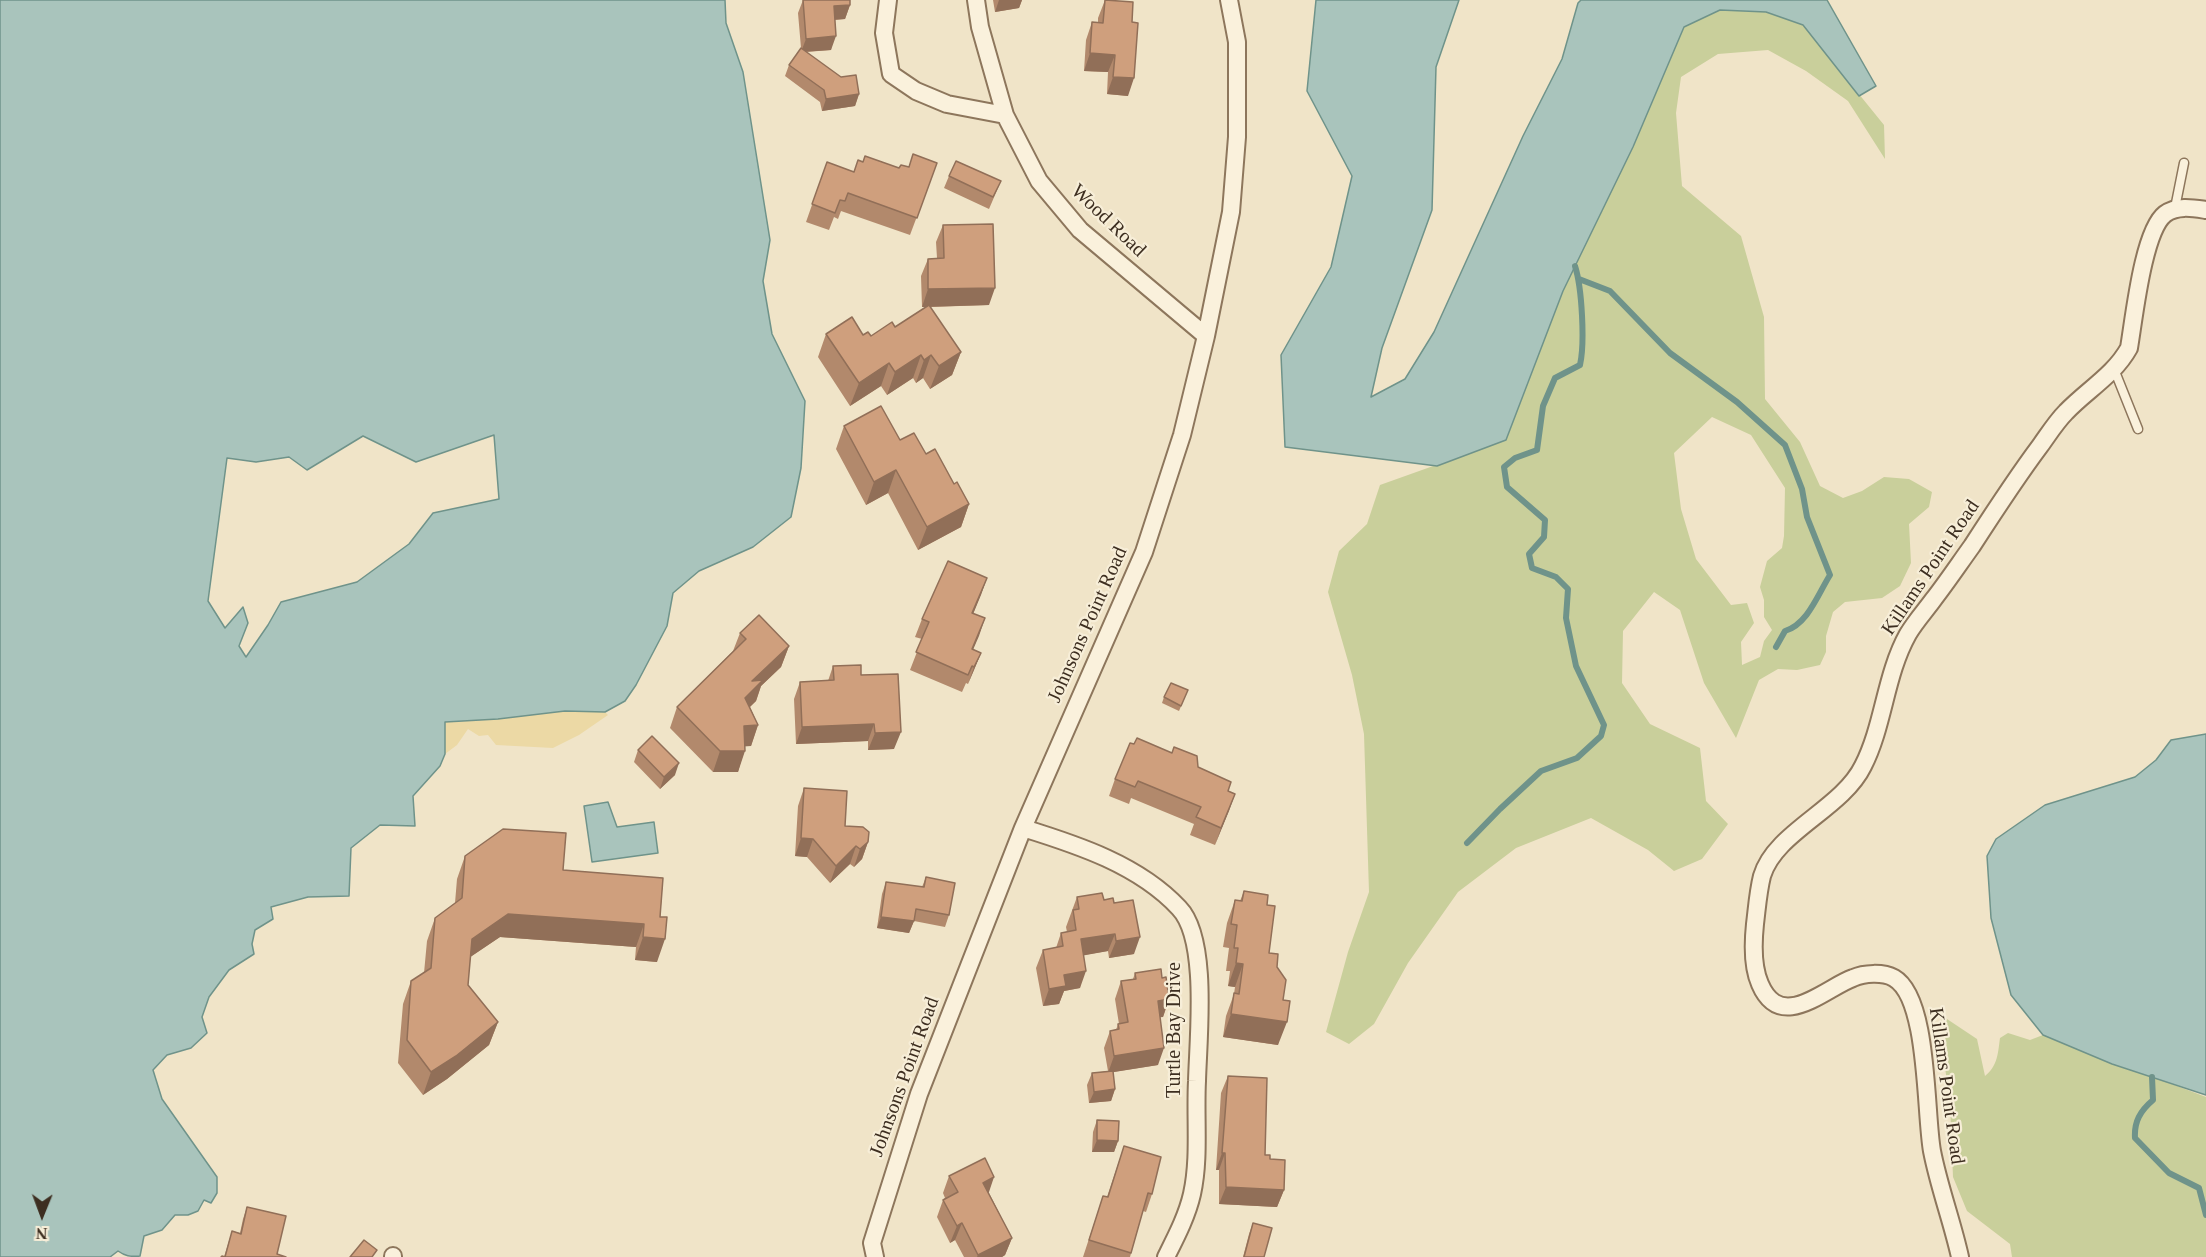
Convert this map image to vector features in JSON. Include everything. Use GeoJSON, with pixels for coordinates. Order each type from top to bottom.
{"type":"FeatureCollection","features":[{"type":"Feature","properties":{"kind":"street"},"geometry":{"type":"LineString","coordinates":[[888,0],[884,33],[891,74],[916,92],[947,104],[1005,115]]}},
{"type":"Feature","properties":{"kind":"street","name":"Wood Road"},"geometry":{"type":"LineString","coordinates":[[976,0],[980,27],[1005,115],[1039,181],[1080,230],[1206,336]]}},
{"type":"Feature","properties":{"kind":"street","name":"Johnsons Point Road"},"geometry":{"type":"LineString","coordinates":[[874,1250],[919,1094],[1023,828],[1144,552],[1182,435],[1206,336],[1231,212],[1238,137],[1236,42],[1229,0]]}},
{"type":"Feature","properties":{"kind":"street"},"geometry":{"type":"LineString","coordinates":[[2175,208],[2206,210]]}},
{"type":"Feature","properties":{"kind":"street","name":"Killams Point Road"},"geometry":{"type":"LineString","coordinates":[[1960,1257],[1941,1193],[1932,1149],[1925,1067],[1917,1019],[1910,994],[1894,978],[1874,974],[1853,978],[1807,1004],[1783,1005],[1768,997],[1761,986],[1756,970],[1754,937],[1762,875],[1769,861],[1787,841],[1851,785],[1863,766],[1894,665],[1909,633],[1946,583],[2014,481],[2066,411],[2114,369],[2129,348],[2147,247],[2164,214],[2175,208]]}},
{"type":"Feature","properties":{"kind":"street","name":"Turtle Bay Drive"},"geometry":{"type":"LineString","coordinates":[[1023,828],[1112,860],[1145,880],[1181,909],[1192,932],[1197,953],[1199,994],[1195,1164],[1192,1193],[1184,1220],[1166,1257]]}},
{"type":"Feature","properties":{"kind":"lane"},"geometry":{"type":"LineString","coordinates":[[2175,208],[2184,163]]}},
{"type":"Feature","properties":{"kind":"lane"},"geometry":{"type":"LineString","coordinates":[[2114,369],[2138,429]]}},
{"type":"Feature","properties":{"kind":"green space"},"geometry":{"type":"Polygon","coordinates":[[[1720,10],[1766,12],[1803,25],[1884,125],[1885,159],[1848,101],[1806,71],[1768,50],[1718,54],[1681,77],[1676,113],[1682,186],[1741,236],[1764,317],[1765,399],[1800,442],[1820,486],[1843,498],[1862,491],[1884,477],[1909,479],[1932,492],[1929,507],[1909,524],[1911,563],[1900,586],[1882,598],[1845,602],[1833,612],[1826,636],[1826,652],[1820,665],[1797,670],[1778,669],[1759,680],[1736,738],[1704,683],[1680,610],[1654,592],[1623,631],[1622,683],[1650,724],[1700,748],[1706,801],[1728,824],[1702,859],[1674,871],[1648,850],[1591,818],[1516,848],[1458,892],[1408,963],[1374,1024],[1349,1044],[1326,1032],[1348,952],[1369,892],[1364,734],[1352,675],[1328,592],[1339,551],[1367,524],[1380,485],[1506,440],[1563,291],[1633,147],[1683,27],[1720,10]],[[1712,417],[1674,453],[1681,509],[1696,559],[1731,605],[1747,603],[1754,623],[1741,642],[1742,665],[1760,657],[1764,641],[1772,630],[1764,617],[1764,600],[1760,587],[1767,561],[1782,548],[1784,536],[1785,488],[1751,435],[1712,417]]]}},
{"type":"Feature","properties":{"kind":"green space"},"geometry":{"type":"Polygon","coordinates":[[[1941,1015],[1977,1039],[1985,1076],[1995,1063],[2000,1038],[2008,1033],[2030,1040],[2043,1035],[2206,1097],[2206,1257],[2012,1257],[2010,1244],[1967,1211],[1953,1177],[1950,1103],[1943,1053],[1941,1015]]]}},
{"type":"Feature","properties":{"kind":"sand"},"geometry":{"type":"Polygon","coordinates":[[[565,711],[605,712],[608,715],[579,735],[553,748],[496,745],[488,735],[479,736],[468,729],[457,745],[445,754],[445,722],[498,719],[565,711]]]}},
{"type":"Feature","properties":{"kind":"water"},"geometry":{"type":"Polygon","coordinates":[[[0,0],[725,0],[726,23],[743,72],[770,240],[763,281],[772,334],[805,401],[801,468],[791,517],[753,547],[699,571],[673,593],[667,626],[625,701],[605,712],[565,711],[498,719],[445,722],[445,754],[440,766],[413,796],[415,826],[380,825],[351,848],[349,896],[308,897],[271,907],[273,919],[255,930],[252,944],[254,954],[229,970],[209,997],[202,1017],[207,1033],[191,1048],[167,1055],[153,1070],[162,1099],[217,1177],[217,1193],[211,1203],[204,1200],[198,1211],[188,1215],[175,1215],[162,1230],[144,1236],[140,1256],[128,1256],[118,1251],[110,1257],[0,1257],[0,0]],[[494,435],[416,462],[363,436],[307,470],[289,457],[256,462],[227,458],[208,601],[225,628],[243,607],[248,623],[239,646],[246,657],[281,602],[357,582],[409,544],[433,513],[499,499],[494,435]]]}},
{"type":"Feature","properties":{"kind":"water"},"geometry":{"type":"Polygon","coordinates":[[[1316,0],[1459,0],[1436,67],[1432,210],[1382,348],[1371,397],[1405,379],[1434,332],[1523,136],[1562,59],[1578,3],[1581,0],[1827,0],[1876,86],[1859,96],[1803,25],[1766,12],[1720,10],[1684,27],[1633,147],[1563,291],[1506,440],[1437,466],[1285,447],[1281,355],[1331,267],[1352,176],[1307,91],[1316,0]]]}},
{"type":"Feature","properties":{"kind":"water"},"geometry":{"type":"Polygon","coordinates":[[[2206,734],[2206,1095],[2112,1064],[2043,1035],[2011,995],[1991,918],[1987,856],[1996,839],[2045,805],[2135,777],[2156,760],[2171,740],[2206,734]]]}},
{"type":"Feature","properties":{"kind":"water"},"geometry":{"type":"Polygon","coordinates":[[[608,802],[617,827],[654,822],[658,853],[592,862],[584,806],[608,802]]]}},
{"type":"Feature","properties":{"kind":"building"},"geometry":{"type":"Polygon","coordinates":[[[803,0],[850,0],[850,5],[834,6],[836,36],[806,39],[803,0]]]}},
{"type":"Feature","properties":{"kind":"building"},"geometry":{"type":"Polygon","coordinates":[[[1105,0],[1133,2],[1132,22],[1138,23],[1134,78],[1113,77],[1115,55],[1090,53],[1092,22],[1103,23],[1105,0]]]}},
{"type":"Feature","properties":{"kind":"building"},"geometry":{"type":"Polygon","coordinates":[[[801,48],[841,77],[856,75],[859,94],[826,99],[824,90],[789,65],[801,48]]]}},
{"type":"Feature","properties":{"kind":"building"},"geometry":{"type":"Polygon","coordinates":[[[913,154],[937,163],[917,218],[848,193],[845,201],[840,200],[835,213],[812,204],[827,162],[854,172],[858,160],[863,162],[865,156],[899,168],[901,165],[909,167],[913,154]]]}},
{"type":"Feature","properties":{"kind":"building"},"geometry":{"type":"Polygon","coordinates":[[[956,161],[1001,181],[993,197],[949,176],[956,161]]]}},
{"type":"Feature","properties":{"kind":"building"},"geometry":{"type":"Polygon","coordinates":[[[993,224],[995,288],[928,289],[928,259],[944,258],[943,225],[993,224]]]}},
{"type":"Feature","properties":{"kind":"building"},"geometry":{"type":"Polygon","coordinates":[[[929,305],[961,352],[939,366],[931,355],[924,360],[921,355],[895,372],[889,363],[859,383],[826,334],[852,317],[863,335],[868,332],[871,336],[892,322],[895,327],[929,305]]]}},
{"type":"Feature","properties":{"kind":"building"},"geometry":{"type":"Polygon","coordinates":[[[881,406],[900,440],[914,433],[926,454],[935,449],[954,484],[957,482],[969,504],[927,527],[896,470],[874,482],[844,426],[881,406]]]}},
{"type":"Feature","properties":{"kind":"building"},"geometry":{"type":"Polygon","coordinates":[[[948,561],[987,578],[972,613],[985,618],[972,649],[981,653],[968,675],[916,652],[929,622],[922,619],[948,561]]]}},
{"type":"Feature","properties":{"kind":"building"},"geometry":{"type":"Polygon","coordinates":[[[759,615],[789,646],[752,681],[763,680],[745,698],[758,725],[744,726],[745,751],[720,751],[677,707],[746,639],[740,633],[759,615]]]}},
{"type":"Feature","properties":{"kind":"building"},"geometry":{"type":"Polygon","coordinates":[[[861,665],[861,675],[898,674],[901,732],[875,733],[874,724],[802,727],[800,682],[834,680],[833,666],[861,665]]]}},
{"type":"Feature","properties":{"kind":"building"},"geometry":{"type":"Polygon","coordinates":[[[1171,683],[1188,690],[1181,706],[1164,697],[1171,683]]]}},
{"type":"Feature","properties":{"kind":"building"},"geometry":{"type":"Polygon","coordinates":[[[652,736],[679,763],[664,777],[638,750],[652,736]]]}},
{"type":"Feature","properties":{"kind":"building"},"geometry":{"type":"Polygon","coordinates":[[[1137,738],[1172,753],[1174,747],[1197,756],[1198,767],[1231,782],[1228,791],[1235,794],[1221,828],[1196,817],[1201,807],[1138,781],[1135,787],[1115,779],[1130,743],[1134,744],[1137,738]]]}},
{"type":"Feature","properties":{"kind":"building"},"geometry":{"type":"Polygon","coordinates":[[[804,788],[847,791],[845,826],[863,827],[869,832],[868,842],[860,849],[856,846],[836,866],[813,839],[801,838],[804,788]]]}},
{"type":"Feature","properties":{"kind":"building"},"geometry":{"type":"Polygon","coordinates":[[[503,829],[566,833],[563,870],[663,878],[660,917],[667,917],[665,939],[643,937],[644,924],[508,914],[472,939],[468,985],[498,1022],[456,1056],[431,1072],[407,1040],[411,981],[431,968],[435,918],[462,898],[465,856],[503,829]]]}},
{"type":"Feature","properties":{"kind":"building"},"geometry":{"type":"Polygon","coordinates":[[[926,877],[955,883],[949,915],[916,909],[914,921],[881,917],[886,882],[924,887],[926,877]]]}},
{"type":"Feature","properties":{"kind":"building"},"geometry":{"type":"Polygon","coordinates":[[[1244,891],[1268,895],[1267,905],[1275,906],[1269,953],[1278,954],[1277,967],[1286,980],[1283,1000],[1290,1001],[1287,1022],[1231,1014],[1234,993],[1239,994],[1243,964],[1236,963],[1238,948],[1234,948],[1237,925],[1231,924],[1235,900],[1242,901],[1244,891]]]}},
{"type":"Feature","properties":{"kind":"building"},"geometry":{"type":"Polygon","coordinates":[[[1102,893],[1104,900],[1113,898],[1114,903],[1133,900],[1140,937],[1116,941],[1115,934],[1081,939],[1086,971],[1064,975],[1066,986],[1049,989],[1043,950],[1063,946],[1061,933],[1076,930],[1073,910],[1079,909],[1077,897],[1102,893]]]}},
{"type":"Feature","properties":{"kind":"building"},"geometry":{"type":"Polygon","coordinates":[[[1161,969],[1162,978],[1166,977],[1169,999],[1158,1001],[1164,1048],[1114,1056],[1110,1031],[1119,1029],[1118,1024],[1128,1022],[1121,981],[1136,979],[1135,973],[1161,969]]]}},
{"type":"Feature","properties":{"kind":"building"},"geometry":{"type":"Polygon","coordinates":[[[1113,1071],[1115,1089],[1094,1092],[1092,1073],[1113,1071]]]}},
{"type":"Feature","properties":{"kind":"building"},"geometry":{"type":"Polygon","coordinates":[[[1228,1076],[1267,1078],[1265,1155],[1270,1155],[1270,1159],[1285,1160],[1284,1190],[1226,1187],[1225,1153],[1222,1153],[1228,1076]]]}},
{"type":"Feature","properties":{"kind":"building"},"geometry":{"type":"Polygon","coordinates":[[[1097,1120],[1119,1121],[1118,1141],[1097,1140],[1097,1120]]]}},
{"type":"Feature","properties":{"kind":"building"},"geometry":{"type":"Polygon","coordinates":[[[1124,1146],[1161,1157],[1152,1194],[1148,1193],[1131,1253],[1089,1240],[1103,1196],[1108,1197],[1124,1146]]]}},
{"type":"Feature","properties":{"kind":"building"},"geometry":{"type":"Polygon","coordinates":[[[985,1158],[994,1177],[983,1183],[1012,1238],[978,1255],[962,1223],[957,1226],[943,1200],[958,1192],[949,1176],[985,1158]]]}},
{"type":"Feature","properties":{"kind":"building"},"geometry":{"type":"Polygon","coordinates":[[[247,1207],[286,1216],[277,1254],[286,1257],[225,1257],[232,1231],[241,1234],[247,1207]]]}},
{"type":"Feature","properties":{"kind":"building"},"geometry":{"type":"Polygon","coordinates":[[[1253,1223],[1272,1228],[1264,1257],[1244,1257],[1253,1223]]]}},
{"type":"Feature","properties":{"kind":"building"},"geometry":{"type":"Polygon","coordinates":[[[364,1240],[377,1250],[372,1257],[350,1257],[364,1240]]]}},
{"type":"Feature","properties":{"kind":"waterway"},"geometry":{"type":"LineString","coordinates":[[1467,843],[1541,771],[1577,758],[1601,736],[1604,725],[1576,666],[1566,618],[1568,589],[1556,577],[1532,568],[1529,554],[1544,537],[1545,520],[1507,487],[1504,467],[1515,458],[1537,450],[1543,406],[1555,378],[1580,365],[1582,316],[1575,266]]}},
{"type":"Feature","properties":{"kind":"waterway"},"geometry":{"type":"LineString","coordinates":[[1579,279],[1610,291],[1670,353],[1737,402],[1785,445],[1802,489],[1807,517],[1830,575],[1806,615],[1800,622],[1785,631],[1776,647]]}},
{"type":"Feature","properties":{"kind":"waterway"},"geometry":{"type":"LineString","coordinates":[[2152,1077],[2153,1100],[2139,1117],[2135,1138],[2169,1173],[2199,1188],[2206,1215]]}}]}
